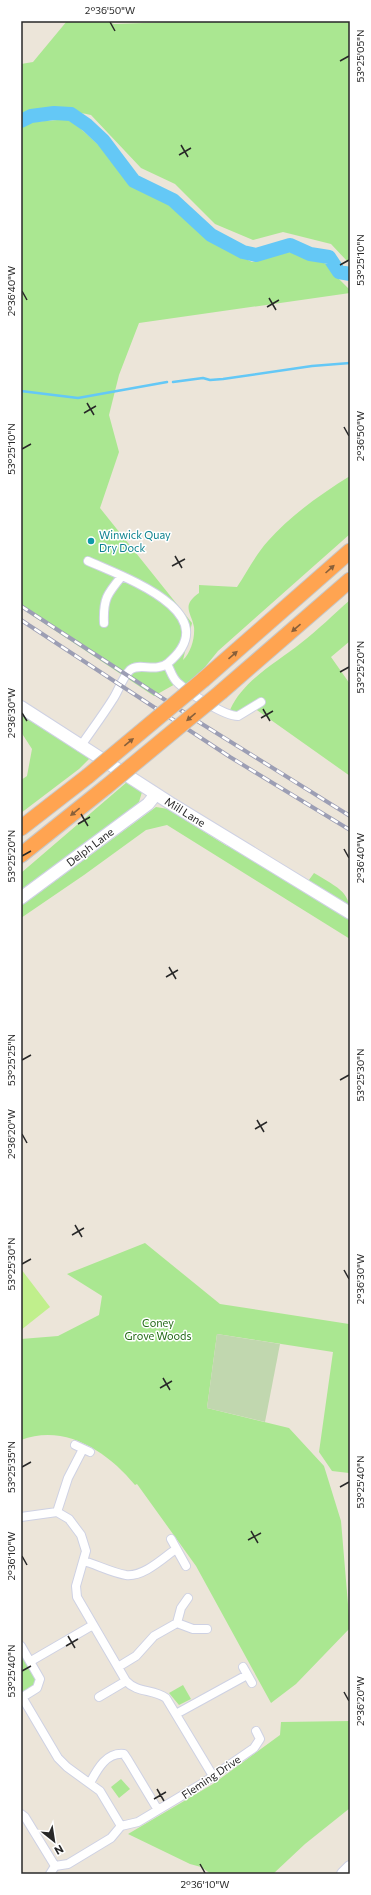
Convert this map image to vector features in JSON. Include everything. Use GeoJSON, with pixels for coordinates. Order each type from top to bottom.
{"type":"FeatureCollection","features":[{"type":"Feature","properties":{"kind":"highway"},"geometry":{"type":"LineString","coordinates":[[21,828],[88,776],[203,680],[350,551]]}},
{"type":"Feature","properties":{"kind":"highway"},"geometry":{"type":"LineString","coordinates":[[21,855],[221,692],[350,580]]}},
{"type":"Feature","properties":{"kind":"street"},"geometry":{"type":"LineString","coordinates":[[80,747],[114,697],[128,672],[133,668],[160,668],[167,664],[178,652],[187,635],[183,619],[175,609],[158,596],[122,576],[88,561]]}},
{"type":"Feature","properties":{"kind":"street"},"geometry":{"type":"LineString","coordinates":[[104,623],[103,608],[105,598],[122,576]]}},
{"type":"Feature","properties":{"kind":"street"},"geometry":{"type":"LineString","coordinates":[[167,664],[177,683],[219,710],[238,716],[261,702]]}},
{"type":"Feature","properties":{"kind":"street","name":"Mill Lane"},"geometry":{"type":"LineString","coordinates":[[21,707],[80,747],[350,913]]}},
{"type":"Feature","properties":{"kind":"street","name":"Delph Lane"},"geometry":{"type":"LineString","coordinates":[[21,898],[150,802],[156,794]]}},
{"type":"Feature","properties":{"kind":"street"},"geometry":{"type":"LineString","coordinates":[[57,1512],[68,1478],[83,1449]]}},
{"type":"Feature","properties":{"kind":"street"},"geometry":{"type":"LineString","coordinates":[[21,1517],[57,1512],[69,1519],[81,1535],[86,1546],[84,1561],[78,1577],[76,1592],[79,1603],[126,1681],[133,1687],[163,1696],[168,1701],[213,1776]]}},
{"type":"Feature","properties":{"kind":"street"},"geometry":{"type":"LineString","coordinates":[[170,1539],[186,1566]]}},
{"type":"Feature","properties":{"kind":"street"},"geometry":{"type":"LineString","coordinates":[[84,1561],[123,1574],[132,1575],[140,1573],[176,1549]]}},
{"type":"Feature","properties":{"kind":"street"},"geometry":{"type":"LineString","coordinates":[[118,1667],[136,1656],[154,1636],[177,1623],[181,1608],[188,1598]]}},
{"type":"Feature","properties":{"kind":"street"},"geometry":{"type":"LineString","coordinates":[[177,1623],[193,1629],[207,1629]]}},
{"type":"Feature","properties":{"kind":"street"},"geometry":{"type":"LineString","coordinates":[[31,1661],[93,1625]]}},
{"type":"Feature","properties":{"kind":"street"},"geometry":{"type":"LineString","coordinates":[[21,1646],[39,1675],[40,1682],[37,1688],[22,1698],[58,1758],[72,1772],[90,1783],[104,1796],[121,1826]]}},
{"type":"Feature","properties":{"kind":"street"},"geometry":{"type":"LineString","coordinates":[[176,1714],[250,1679],[243,1667]]}},
{"type":"Feature","properties":{"kind":"street"},"geometry":{"type":"LineString","coordinates":[[99,1697],[126,1681]]}},
{"type":"Feature","properties":{"kind":"street","name":"Fleming Drive"},"geometry":{"type":"LineString","coordinates":[[55,1866],[68,1864],[111,1838],[121,1826],[134,1824],[213,1776],[254,1748],[260,1738],[256,1731]]}},
{"type":"Feature","properties":{"kind":"street"},"geometry":{"type":"LineString","coordinates":[[90,1783],[103,1762],[115,1755],[124,1754],[158,1810]]}},
{"type":"Feature","properties":{"kind":"street"},"geometry":{"type":"LineString","coordinates":[[21,1814],[25,1817],[55,1866],[50,1874]]}},
{"type":"Feature","properties":{"kind":"street"},"geometry":{"type":"LineString","coordinates":[[343,1874],[350,1867]]}},
{"type":"Feature","properties":{"kind":"green space"},"geometry":{"type":"Polygon","coordinates":[[[67,21],[107,21],[114,24],[201,21],[350,21],[350,261],[347,261],[331,244],[283,232],[253,240],[215,224],[175,184],[141,168],[91,115],[65,112],[21,119],[21,64],[33,62],[67,21]]]}},
{"type":"Feature","properties":{"kind":"green space"},"geometry":{"type":"Polygon","coordinates":[[[70,119],[103,149],[130,184],[173,206],[208,240],[252,262],[289,252],[327,264],[350,290],[350,293],[139,323],[119,375],[109,415],[119,452],[100,508],[192,623],[183,660],[192,645],[194,636],[194,627],[189,606],[193,598],[199,593],[199,585],[237,587],[268,541],[286,522],[328,490],[350,476],[350,534],[218,651],[205,667],[186,685],[177,683],[154,696],[21,608],[21,128],[32,122],[70,119]]]}},
{"type":"Feature","properties":{"kind":"green space"},"geometry":{"type":"Polygon","coordinates":[[[350,600],[350,641],[331,657],[350,684],[350,776],[254,708],[245,715],[230,710],[236,699],[252,681],[307,638],[350,600]]]}},
{"type":"Feature","properties":{"kind":"green space"},"geometry":{"type":"Polygon","coordinates":[[[21,715],[90,758],[79,769],[21,813],[21,780],[27,776],[32,749],[21,732],[21,715]]]}},
{"type":"Feature","properties":{"kind":"green space"},"geometry":{"type":"Polygon","coordinates":[[[127,782],[142,792],[139,802],[119,821],[21,893],[21,873],[127,782]]]}},
{"type":"Feature","properties":{"kind":"green space"},"geometry":{"type":"Polygon","coordinates":[[[156,807],[168,809],[227,846],[251,849],[306,884],[314,873],[336,887],[343,892],[349,904],[350,939],[167,825],[146,830],[21,918],[21,906],[156,807]]]}},
{"type":"Feature","properties":{"kind":"green space","name":"Coney Grove Woods"},"geometry":{"type":"Polygon","coordinates":[[[145,1243],[220,1304],[349,1324],[350,1322],[349,1473],[332,1471],[319,1452],[333,1352],[217,1334],[207,1408],[289,1428],[324,1466],[341,1521],[350,1628],[296,1684],[271,1703],[196,1566],[137,1484],[135,1485],[112,1462],[99,1452],[69,1438],[54,1435],[37,1436],[21,1440],[21,1339],[58,1336],[99,1315],[102,1296],[67,1274],[145,1243]]]}},
{"type":"Feature","properties":{"kind":"green space"},"geometry":{"type":"Polygon","coordinates":[[[21,1269],[50,1307],[21,1330],[21,1269]]]}},
{"type":"Feature","properties":{"kind":"green space"},"geometry":{"type":"Polygon","coordinates":[[[217,1334],[280,1344],[265,1422],[207,1408],[217,1334]]]}},
{"type":"Feature","properties":{"kind":"green space"},"geometry":{"type":"Polygon","coordinates":[[[21,1651],[36,1677],[36,1684],[21,1695],[21,1651]]]}},
{"type":"Feature","properties":{"kind":"green space"},"geometry":{"type":"Polygon","coordinates":[[[183,1685],[191,1699],[179,1705],[169,1693],[183,1685]]]}},
{"type":"Feature","properties":{"kind":"green space"},"geometry":{"type":"Polygon","coordinates":[[[350,1721],[350,1808],[305,1844],[273,1874],[211,1874],[201,1867],[190,1864],[128,1834],[213,1784],[280,1735],[281,1722],[350,1721]]]}},
{"type":"Feature","properties":{"kind":"green space"},"geometry":{"type":"Polygon","coordinates":[[[121,1779],[130,1789],[119,1798],[111,1787],[121,1779]]]}},
{"type":"Feature","properties":{"kind":"waterway"},"geometry":{"type":"LineString","coordinates":[[21,121],[31,116],[54,113],[71,114],[87,125],[103,140],[134,181],[173,200],[211,235],[243,252],[256,255],[290,245],[310,254],[329,257],[339,272],[350,274]]}},
{"type":"Feature","properties":{"kind":"waterway"},"geometry":{"type":"LineString","coordinates":[[173,382],[203,378],[210,380],[223,379],[312,366],[350,363]]}},
{"type":"Feature","properties":{"kind":"waterway"},"geometry":{"type":"LineString","coordinates":[[21,391],[78,398],[167,382]]}},
{"type":"Feature","properties":{"kind":"railway"},"geometry":{"type":"LineString","coordinates":[[21,606],[202,724],[350,816]]}},
{"type":"Feature","properties":{"kind":"railway"},"geometry":{"type":"LineString","coordinates":[[21,620],[230,757],[350,830]]}},
{"type":"Feature","properties":{"kind":"place","name":"Winwick Quay Dry Dock"},"geometry":{"type":"Point","coordinates":[91,541]}}]}
